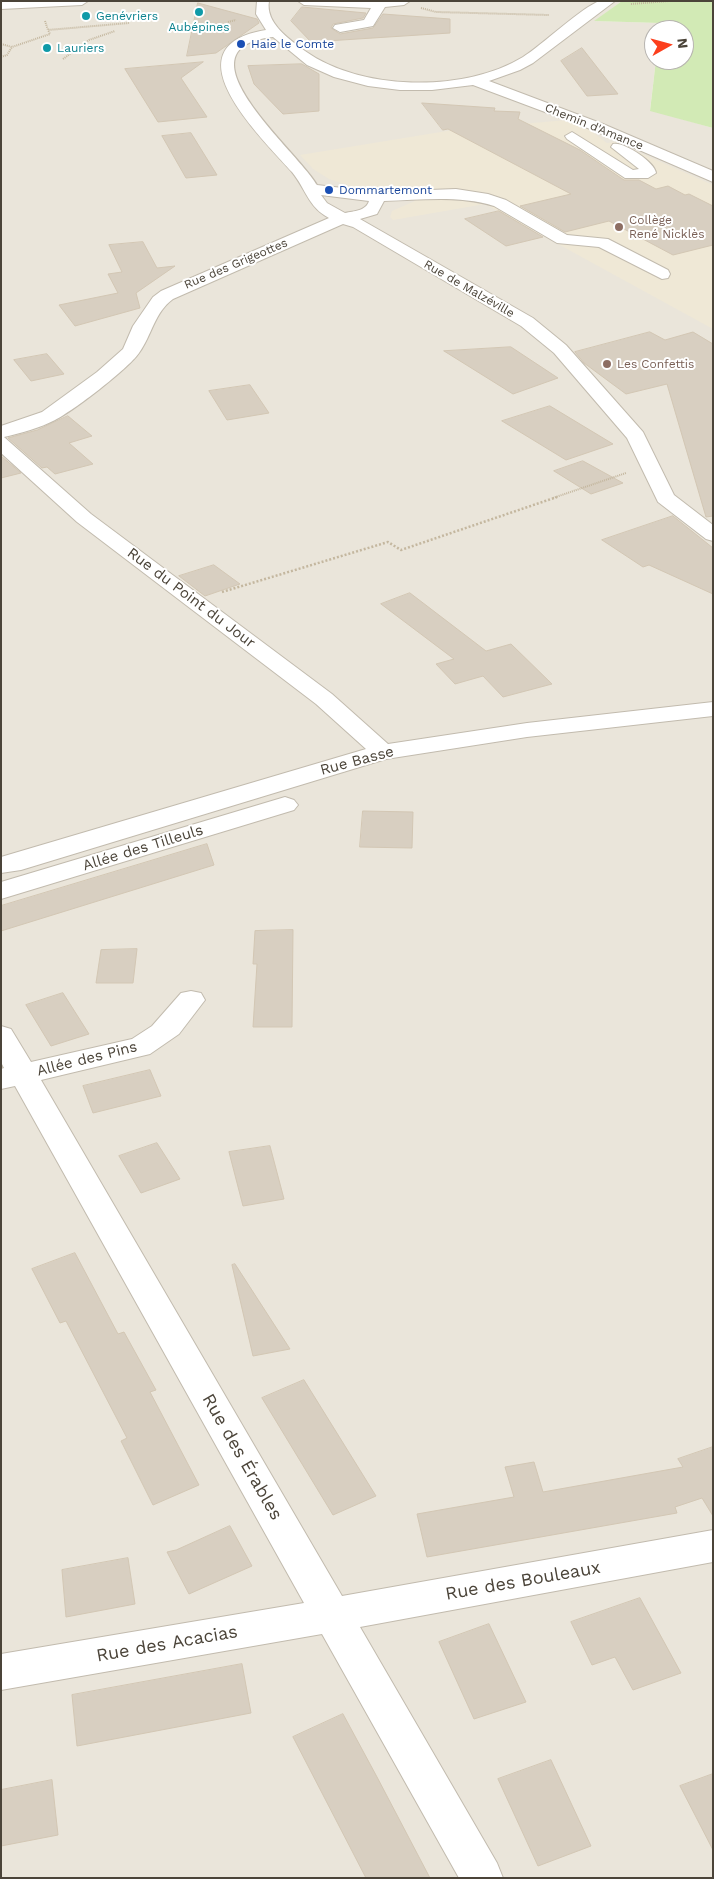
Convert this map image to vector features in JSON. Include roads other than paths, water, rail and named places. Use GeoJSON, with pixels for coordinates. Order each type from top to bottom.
{"type":"FeatureCollection","features":[{"type":"Feature","properties":{"kind":"street"},"geometry":{"type":"LineString","coordinates":[[1,4],[82,1]]}},
{"type":"Feature","properties":{"kind":"street"},"geometry":{"type":"LineString","coordinates":[[263,1],[261,9],[263,16],[309,62],[343,76],[380,83],[410,85],[474,80],[503,72],[544,50],[604,4]]}},
{"type":"Feature","properties":{"kind":"street"},"geometry":{"type":"LineString","coordinates":[[304,1],[380,5],[400,2]]}},
{"type":"Feature","properties":{"kind":"street"},"geometry":{"type":"LineString","coordinates":[[340,28],[368,23],[380,5]]}},
{"type":"Feature","properties":{"kind":"street","name":"Rue de Malzéville"},"geometry":{"type":"LineString","coordinates":[[277,32],[251,37],[230,54],[227,60],[228,70],[238,97],[254,119],[306,179],[310,189],[321,205],[528,322],[547,337],[586,376],[636,436],[665,498],[713,535]]}},
{"type":"Feature","properties":{"kind":"street","name":"Chemin d'Amance"},"geometry":{"type":"LineString","coordinates":[[474,80],[598,126],[713,177]]}},
{"type":"Feature","properties":{"kind":"street"},"geometry":{"type":"LineString","coordinates":[[572,136],[630,175],[648,173],[648,169],[609,141],[598,126]]}},
{"type":"Feature","properties":{"kind":"street"},"geometry":{"type":"LineString","coordinates":[[310,189],[377,197],[456,194],[488,199],[500,203],[563,240],[602,242],[662,274]]}},
{"type":"Feature","properties":{"kind":"street","name":"Rue des Grigeottes"},"geometry":{"type":"LineString","coordinates":[[1,432],[49,416],[92,386],[131,351],[142,326],[159,301],[174,291],[343,219],[372,211],[377,197]]}},
{"type":"Feature","properties":{"kind":"street","name":"Rue du Point du Jour"},"geometry":{"type":"LineString","coordinates":[[1,442],[84,518],[324,699],[383,752]]}},
{"type":"Feature","properties":{"kind":"street","name":"Rue Basse"},"geometry":{"type":"LineString","coordinates":[[5,867],[383,752],[527,730],[713,709]]}},
{"type":"Feature","properties":{"kind":"street","name":"Allée des Tilleuls"},"geometry":{"type":"LineString","coordinates":[[1,891],[285,805]]}},
{"type":"Feature","properties":{"kind":"street","name":"Allée des Pins"},"geometry":{"type":"LineString","coordinates":[[12,1077],[154,1041],[167,1029],[191,1000]]}},
{"type":"Feature","properties":{"kind":"street","name":"Rue des Érables"},"geometry":{"type":"LineString","coordinates":[[1,1036],[12,1077],[333,1616],[482,1878]]}},
{"type":"Feature","properties":{"kind":"street","name":"Rue des Bouleaux"},"geometry":{"type":"LineString","coordinates":[[333,1616],[713,1546]]}},
{"type":"Feature","properties":{"kind":"street","name":"Rue des Acacias"},"geometry":{"type":"LineString","coordinates":[[1,1672],[333,1616]]}},
{"type":"Feature","properties":{"kind":"place","name":"Aubépines"},"geometry":{"type":"Point","coordinates":[199,12]}},
{"type":"Feature","properties":{"kind":"place","name":"Genévriers"},"geometry":{"type":"Point","coordinates":[86,16]}},
{"type":"Feature","properties":{"kind":"place","name":"Haie le Comte"},"geometry":{"type":"Point","coordinates":[241,44]}},
{"type":"Feature","properties":{"kind":"place","name":"Lauriers"},"geometry":{"type":"Point","coordinates":[47,48]}},
{"type":"Feature","properties":{"kind":"place","name":"Dommartemont"},"geometry":{"type":"Point","coordinates":[329,190]}},
{"type":"Feature","properties":{"kind":"place","name":"Collège René Nicklès"},"geometry":{"type":"Point","coordinates":[619,227]}},
{"type":"Feature","properties":{"kind":"place","name":"Les Confettis"},"geometry":{"type":"Point","coordinates":[607,364]}}]}
